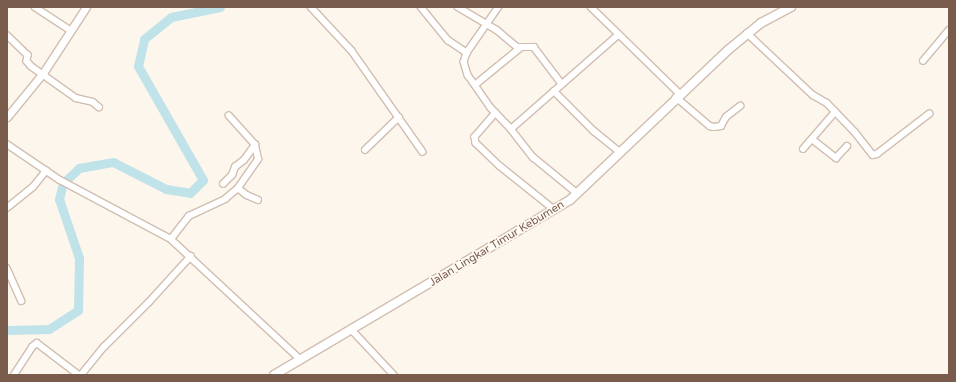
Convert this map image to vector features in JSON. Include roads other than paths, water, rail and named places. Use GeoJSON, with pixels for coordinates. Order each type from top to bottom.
{"type":"FeatureCollection","features":[{"type":"Feature","properties":{"kind":"main road","name":"Jalan Lingkar Timur Kebumen"},"geometry":{"type":"LineString","coordinates":[[274,375],[555,210],[577,193],[678,96],[747,33],[761,23],[791,7]]}},
{"type":"Feature","properties":{"kind":"street"},"geometry":{"type":"LineString","coordinates":[[35,7],[70,30]]}},
{"type":"Feature","properties":{"kind":"street"},"geometry":{"type":"LineString","coordinates":[[7,117],[43,73],[86,7]]}},
{"type":"Feature","properties":{"kind":"street"},"geometry":{"type":"LineString","coordinates":[[310,7],[352,51],[423,152]]}},
{"type":"Feature","properties":{"kind":"street"},"geometry":{"type":"LineString","coordinates":[[421,7],[448,40],[467,53]]}},
{"type":"Feature","properties":{"kind":"street"},"geometry":{"type":"LineString","coordinates":[[458,7],[502,33],[520,48]]}},
{"type":"Feature","properties":{"kind":"street"},"geometry":{"type":"LineString","coordinates":[[499,7],[467,53],[464,62],[466,68],[475,85],[496,113],[538,163],[577,193]]}},
{"type":"Feature","properties":{"kind":"street"},"geometry":{"type":"LineString","coordinates":[[591,7],[678,96],[710,126],[721,126],[726,117],[740,106]]}},
{"type":"Feature","properties":{"kind":"street"},"geometry":{"type":"LineString","coordinates":[[923,62],[949,30]]}},
{"type":"Feature","properties":{"kind":"street"},"geometry":{"type":"LineString","coordinates":[[747,33],[813,95],[823,100],[855,132],[874,155],[929,114]]}},
{"type":"Feature","properties":{"kind":"street"},"geometry":{"type":"LineString","coordinates":[[7,35],[28,55],[27,61],[29,64],[76,98],[92,102],[99,107]]}},
{"type":"Feature","properties":{"kind":"street"},"geometry":{"type":"LineString","coordinates":[[511,129],[618,35]]}},
{"type":"Feature","properties":{"kind":"street"},"geometry":{"type":"LineString","coordinates":[[475,85],[520,48],[534,47],[562,84]]}},
{"type":"Feature","properties":{"kind":"street"},"geometry":{"type":"LineString","coordinates":[[554,91],[594,131],[620,152]]}},
{"type":"Feature","properties":{"kind":"street"},"geometry":{"type":"LineString","coordinates":[[803,149],[835,112]]}},
{"type":"Feature","properties":{"kind":"street"},"geometry":{"type":"LineString","coordinates":[[496,113],[475,137],[475,141],[486,154],[555,210]]}},
{"type":"Feature","properties":{"kind":"street"},"geometry":{"type":"LineString","coordinates":[[171,239],[189,216],[225,199],[238,188],[258,159],[255,145],[229,116]]}},
{"type":"Feature","properties":{"kind":"street"},"geometry":{"type":"LineString","coordinates":[[365,150],[399,117]]}},
{"type":"Feature","properties":{"kind":"street"},"geometry":{"type":"LineString","coordinates":[[812,139],[836,158],[847,146]]}},
{"type":"Feature","properties":{"kind":"street"},"geometry":{"type":"LineString","coordinates":[[7,144],[60,180],[171,239],[300,359]]}},
{"type":"Feature","properties":{"kind":"street"},"geometry":{"type":"LineString","coordinates":[[223,184],[232,174],[235,167],[244,160],[255,145]]}},
{"type":"Feature","properties":{"kind":"street"},"geometry":{"type":"LineString","coordinates":[[7,208],[33,187],[46,171]]}},
{"type":"Feature","properties":{"kind":"street"},"geometry":{"type":"LineString","coordinates":[[238,188],[247,196],[258,200]]}},
{"type":"Feature","properties":{"kind":"street"},"geometry":{"type":"LineString","coordinates":[[14,375],[32,347],[37,344],[80,375],[104,347],[149,302],[191,256]]}},
{"type":"Feature","properties":{"kind":"street"},"geometry":{"type":"LineString","coordinates":[[8,272],[22,301]]}},
{"type":"Feature","properties":{"kind":"street"},"geometry":{"type":"LineString","coordinates":[[351,330],[394,375]]}},
{"type":"Feature","properties":{"kind":"waterway"},"geometry":{"type":"LineString","coordinates":[[7,330],[49,329],[78,310],[79,258],[59,199],[63,183],[79,168],[113,162],[166,189],[190,193],[203,180],[138,66],[144,39],[171,17],[220,7]]}}]}
